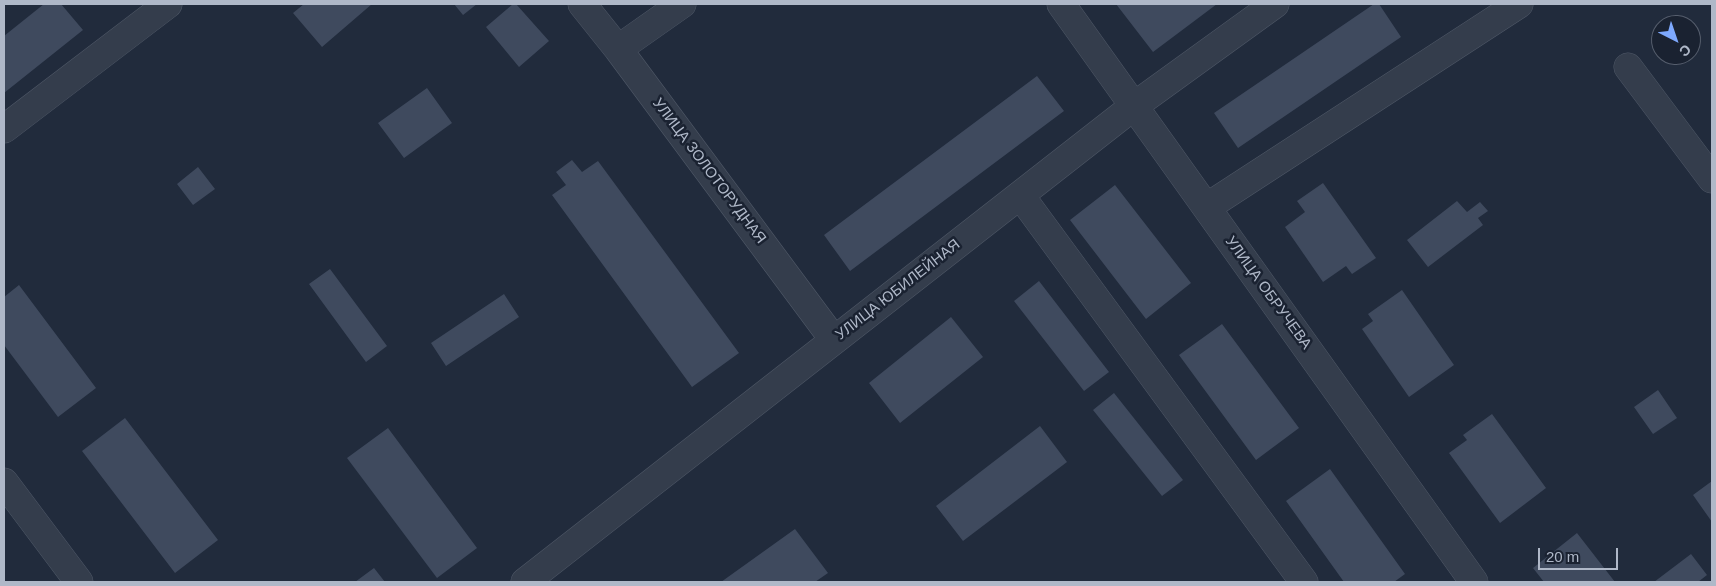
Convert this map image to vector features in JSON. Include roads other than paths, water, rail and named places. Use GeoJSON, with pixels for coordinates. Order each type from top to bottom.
{"type":"FeatureCollection","features":[{"type":"Feature","properties":{"kind":"street"},"geometry":{"type":"LineString","coordinates":[[4,129],[168,4]]}},
{"type":"Feature","properties":{"kind":"street","name":"УЛИЦА ЗОЛОТОРУДНАЯ"},"geometry":{"type":"LineString","coordinates":[[582,4],[618,49],[834,340]]}},
{"type":"Feature","properties":{"kind":"street"},"geometry":{"type":"LineString","coordinates":[[618,49],[682,4]]}},
{"type":"Feature","properties":{"kind":"street","name":"УЛИЦА ОБРУЧЕВА"},"geometry":{"type":"LineString","coordinates":[[1061,4],[1474,582]]}},
{"type":"Feature","properties":{"kind":"street","name":"УЛИЦА ЮБИЛЕЙНАЯ"},"geometry":{"type":"LineString","coordinates":[[527,582],[1134,106],[1275,4]]}},
{"type":"Feature","properties":{"kind":"street"},"geometry":{"type":"LineString","coordinates":[[1207,207],[1510,6]]}},
{"type":"Feature","properties":{"kind":"street"},"geometry":{"type":"LineString","coordinates":[[1628,67],[1712,179]]}},
{"type":"Feature","properties":{"kind":"street"},"geometry":{"type":"LineString","coordinates":[[1020,195],[1304,582]]}},
{"type":"Feature","properties":{"kind":"street"},"geometry":{"type":"LineString","coordinates":[[4,482],[79,582]]}}]}
